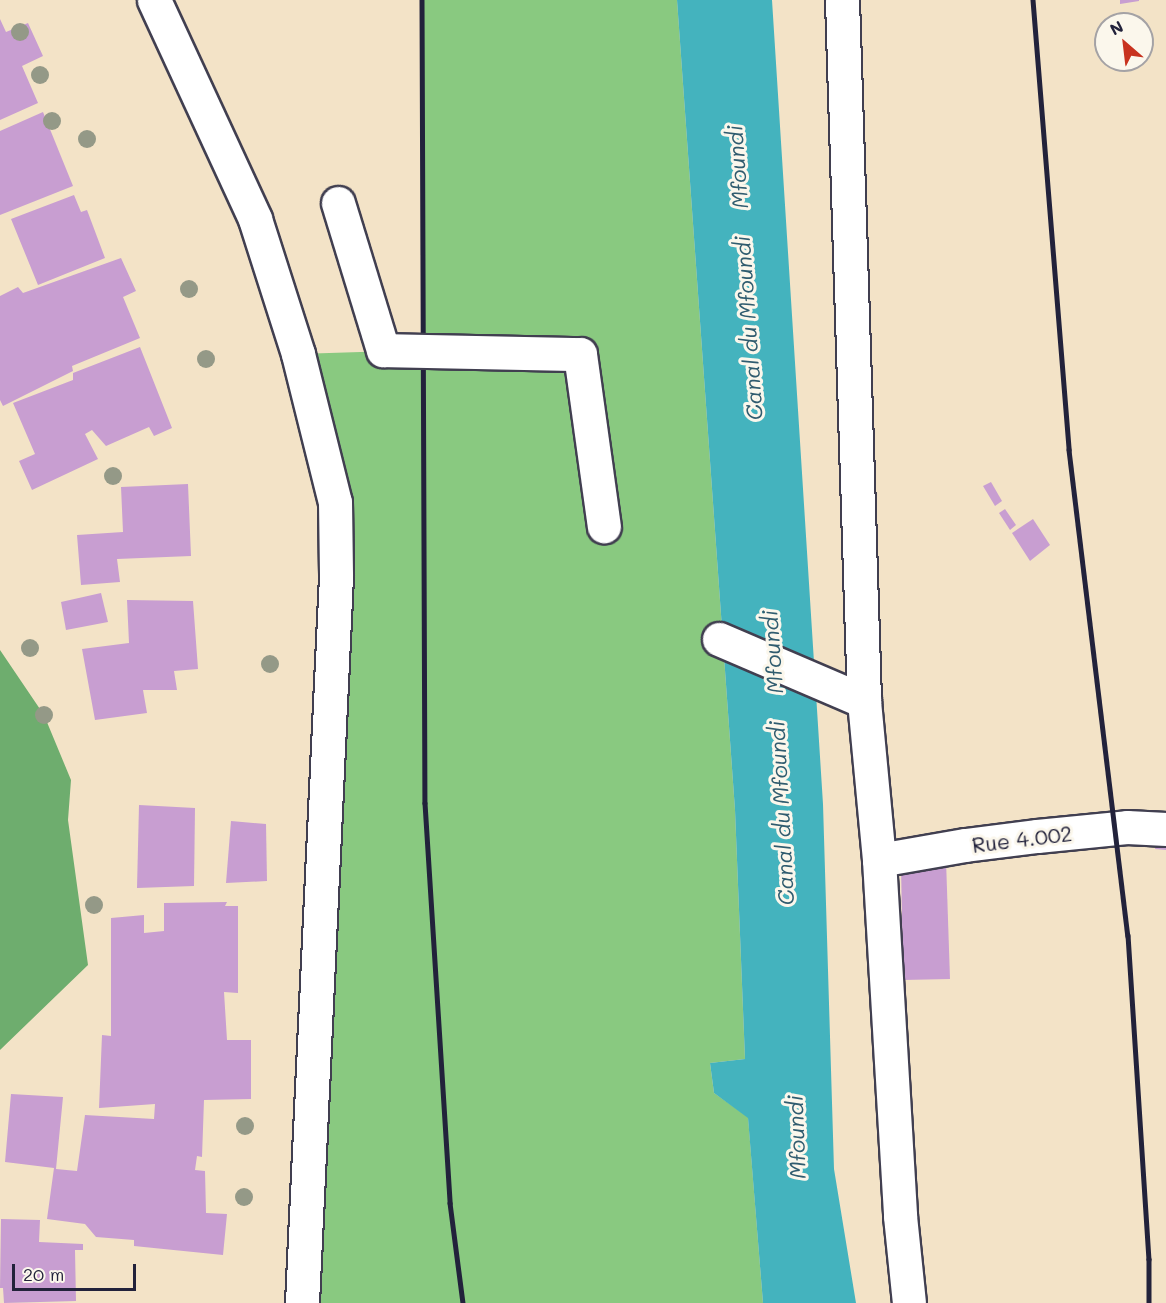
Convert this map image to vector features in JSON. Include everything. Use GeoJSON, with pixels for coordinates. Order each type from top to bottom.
{"type":"FeatureCollection","features":[{"type":"Feature","properties":{"kind":"main road"},"geometry":{"type":"LineString","coordinates":[[154,0],[255,219],[298,354],[335,502],[336,576],[302,1303]]}},
{"type":"Feature","properties":{"kind":"main road"},"geometry":{"type":"LineString","coordinates":[[842,0],[850,696],[879,860],[900,1216],[909,1303]]}},
{"type":"Feature","properties":{"kind":"main road"},"geometry":{"type":"LineString","coordinates":[[338,203],[383,350],[580,354],[604,526]]}},
{"type":"Feature","properties":{"kind":"main road"},"geometry":{"type":"LineString","coordinates":[[719,639],[850,696]]}},
{"type":"Feature","properties":{"kind":"main road","name":"Rue 4.002"},"geometry":{"type":"LineString","coordinates":[[879,860],[965,845],[1037,836],[1127,827],[1166,829]]}},
{"type":"Feature","properties":{"kind":"green space"},"geometry":{"type":"Polygon","coordinates":[[[422,0],[677,0],[735,810],[745,1059],[710,1063],[714,1093],[748,1117],[763,1303],[302,1303],[336,576],[298,354],[423,350],[422,0]]]}},
{"type":"Feature","properties":{"kind":"green space"},"geometry":{"type":"Polygon","coordinates":[[[0,650],[44,715],[71,780],[68,820],[88,965],[0,1050],[0,650]]]}},
{"type":"Feature","properties":{"kind":"water"},"geometry":{"type":"Polygon","coordinates":[[[677,0],[772,0],[823,804],[834,1169],[856,1303],[763,1303],[748,1118],[714,1093],[710,1063],[745,1059],[735,810],[677,0]]]}},
{"type":"Feature","properties":{"kind":"building"},"geometry":{"type":"Polygon","coordinates":[[[1120,0],[1139,0],[1139,1],[1120,4],[1120,0]]]}},
{"type":"Feature","properties":{"kind":"building"},"geometry":{"type":"Polygon","coordinates":[[[0,19],[6,32],[28,23],[43,56],[22,66],[38,103],[0,120],[0,19]]]}},
{"type":"Feature","properties":{"kind":"building"},"geometry":{"type":"Polygon","coordinates":[[[43,112],[73,186],[0,215],[0,131],[43,112]]]}},
{"type":"Feature","properties":{"kind":"building"},"geometry":{"type":"Polygon","coordinates":[[[74,195],[81,212],[87,210],[105,258],[38,285],[11,219],[74,195]]]}},
{"type":"Feature","properties":{"kind":"building"},"geometry":{"type":"Polygon","coordinates":[[[121,258],[136,291],[123,297],[140,338],[72,366],[73,371],[3,406],[0,400],[0,296],[18,287],[23,293],[121,258]]]}},
{"type":"Feature","properties":{"kind":"building"},"geometry":{"type":"Polygon","coordinates":[[[140,347],[172,428],[154,436],[149,427],[106,446],[92,430],[85,434],[98,459],[32,490],[19,461],[35,454],[13,403],[73,380],[73,373],[140,347]]]}},
{"type":"Feature","properties":{"kind":"building"},"geometry":{"type":"Polygon","coordinates":[[[991,482],[1002,501],[995,506],[983,486],[991,482]]]}},
{"type":"Feature","properties":{"kind":"building"},"geometry":{"type":"Polygon","coordinates":[[[188,484],[191,556],[117,559],[120,582],[81,585],[77,535],[123,532],[121,487],[188,484]]]}},
{"type":"Feature","properties":{"kind":"building"},"geometry":{"type":"Polygon","coordinates":[[[1005,509],[1016,525],[1010,530],[999,513],[1005,509]]]}},
{"type":"Feature","properties":{"kind":"building"},"geometry":{"type":"Polygon","coordinates":[[[1033,519],[1050,545],[1030,561],[1012,533],[1033,519]]]}},
{"type":"Feature","properties":{"kind":"building"},"geometry":{"type":"Polygon","coordinates":[[[101,593],[108,622],[66,630],[61,602],[101,593]]]}},
{"type":"Feature","properties":{"kind":"building"},"geometry":{"type":"Polygon","coordinates":[[[127,600],[193,601],[198,669],[174,671],[177,690],[143,690],[147,713],[95,720],[82,649],[129,643],[127,600]]]}},
{"type":"Feature","properties":{"kind":"building"},"geometry":{"type":"Polygon","coordinates":[[[139,805],[195,808],[194,886],[137,888],[139,805]]]}},
{"type":"Feature","properties":{"kind":"building"},"geometry":{"type":"Polygon","coordinates":[[[231,821],[266,824],[267,881],[226,883],[231,821]]]}},
{"type":"Feature","properties":{"kind":"building"},"geometry":{"type":"Polygon","coordinates":[[[1159,834],[1166,835],[1166,850],[1155,849],[1159,834]]]}},
{"type":"Feature","properties":{"kind":"building"},"geometry":{"type":"Polygon","coordinates":[[[946,860],[950,979],[903,980],[901,864],[946,860]]]}},
{"type":"Feature","properties":{"kind":"building"},"geometry":{"type":"Polygon","coordinates":[[[227,902],[225,906],[238,906],[238,993],[224,992],[227,1040],[251,1040],[251,1099],[204,1100],[202,1157],[197,1156],[195,1170],[205,1171],[206,1213],[227,1214],[223,1255],[134,1246],[134,1240],[96,1237],[85,1224],[47,1219],[54,1168],[5,1162],[11,1094],[63,1097],[56,1169],[77,1171],[85,1115],[154,1119],[155,1104],[99,1108],[102,1035],[111,1036],[111,918],[144,915],[144,933],[164,931],[164,903],[227,902]]]}},
{"type":"Feature","properties":{"kind":"building"},"geometry":{"type":"Polygon","coordinates":[[[1,1219],[40,1220],[39,1242],[83,1244],[83,1250],[75,1250],[76,1301],[4,1303],[3,1288],[0,1288],[1,1219]]]}},
{"type":"Feature","properties":{"kind":"railway"},"geometry":{"type":"LineString","coordinates":[[422,0],[425,803],[450,1203],[463,1303]]}},
{"type":"Feature","properties":{"kind":"railway"},"geometry":{"type":"LineString","coordinates":[[1033,0],[1069,450],[1128,935],[1149,1259],[1149,1303]]}},
{"type":"Feature","properties":{"kind":"water label","name":"Mfoundi"},"geometry":{"type":"Point","coordinates":[737,167]}},
{"type":"Feature","properties":{"kind":"water label","name":"Canal du Mfoundi"},"geometry":{"type":"Point","coordinates":[748,328]}},
{"type":"Feature","properties":{"kind":"water label","name":"Mfoundi"},"geometry":{"type":"Point","coordinates":[772,652]}},
{"type":"Feature","properties":{"kind":"water label","name":"Canal du Mfoundi"},"geometry":{"type":"Point","coordinates":[781,813]}},
{"type":"Feature","properties":{"kind":"water label","name":"Mfoundi"},"geometry":{"type":"Point","coordinates":[796,1137]}}]}
